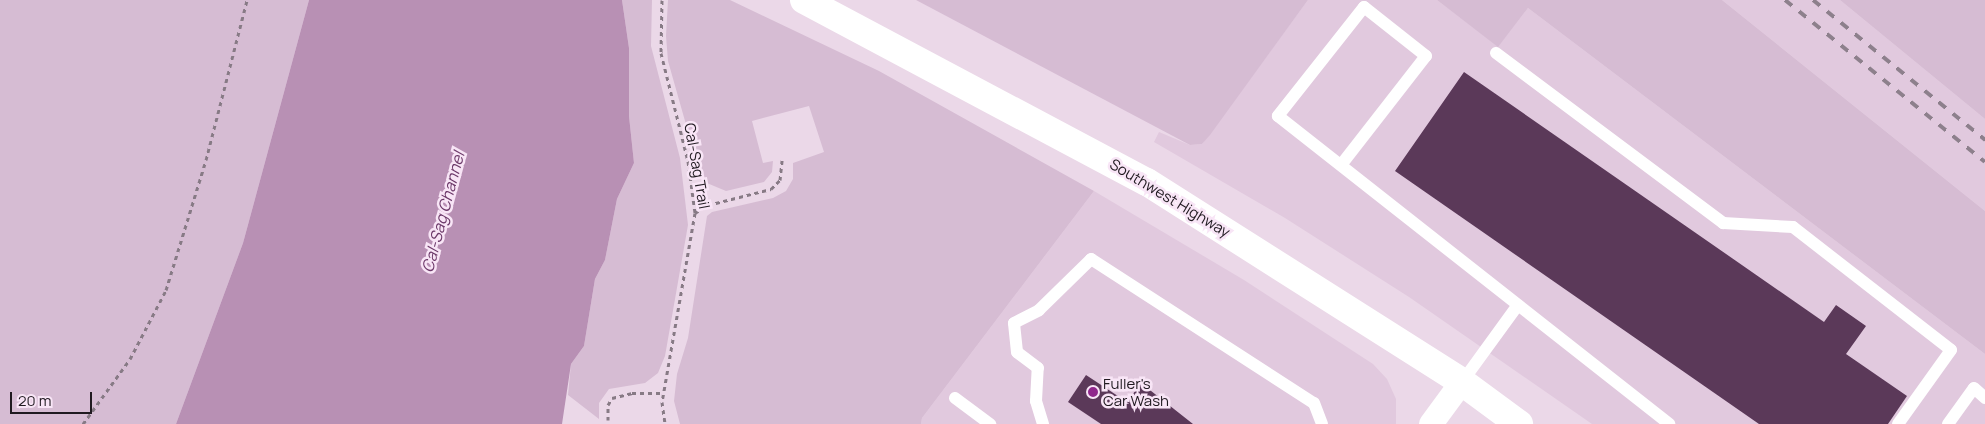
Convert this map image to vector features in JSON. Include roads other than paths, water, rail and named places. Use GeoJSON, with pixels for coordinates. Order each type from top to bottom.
{"type":"FeatureCollection","features":[{"type":"Feature","properties":{"kind":"main road","name":"Southwest Highway"},"geometry":{"type":"LineString","coordinates":[[804,0],[1147,182],[1462,382],[1519,424]]}},
{"type":"Feature","properties":{"kind":"street"},"geometry":{"type":"LineString","coordinates":[[1431,424],[1462,382]]}},
{"type":"Feature","properties":{"kind":"lane"},"geometry":{"type":"LineString","coordinates":[[1341,165],[1426,56],[1364,7],[1278,116],[1669,424]]}},
{"type":"Feature","properties":{"kind":"lane"},"geometry":{"type":"LineString","coordinates":[[1496,53],[1723,223],[1793,227],[1951,350],[1898,424]]}},
{"type":"Feature","properties":{"kind":"lane"},"geometry":{"type":"LineString","coordinates":[[1044,424],[1036,401],[1038,368],[1017,352],[1014,323],[1039,310],[1091,259],[1314,403],[1322,424]]}},
{"type":"Feature","properties":{"kind":"lane"},"geometry":{"type":"LineString","coordinates":[[1462,382],[1518,305]]}},
{"type":"Feature","properties":{"kind":"lane"},"geometry":{"type":"LineString","coordinates":[[1948,424],[1974,388],[1985,398]]}},
{"type":"Feature","properties":{"kind":"lane"},"geometry":{"type":"LineString","coordinates":[[955,398],[990,424]]}},
{"type":"Feature","properties":{"kind":"water","name":"Cal-Sag Channel"},"geometry":{"type":"Polygon","coordinates":[[[309,0],[622,0],[629,48],[629,116],[634,163],[617,199],[605,260],[595,279],[584,346],[571,364],[562,424],[176,424],[243,243],[309,0]]]}},
{"type":"Feature","properties":{"kind":"railway"},"geometry":{"type":"LineString","coordinates":[[1785,0],[1985,162]]}},
{"type":"Feature","properties":{"kind":"railway"},"geometry":{"type":"LineString","coordinates":[[1813,0],[1985,140]]}},
{"type":"Feature","properties":{"kind":"place","name":"Fuller's Car Wash"},"geometry":{"type":"Point","coordinates":[1093,392]}}]}
